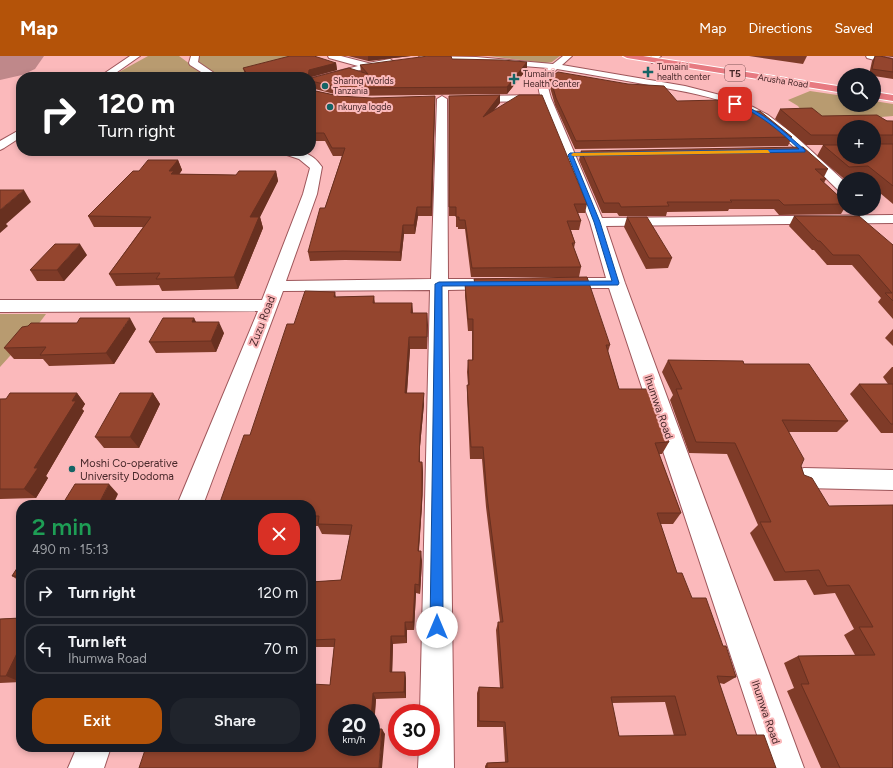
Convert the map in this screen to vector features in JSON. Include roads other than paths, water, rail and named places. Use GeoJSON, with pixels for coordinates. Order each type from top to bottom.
{"type":"FeatureCollection","features":[{"type":"Feature","properties":{"kind":"highway","name":"Arusha Road"},"geometry":{"type":"LineString","coordinates":[[627,56],[655,58],[837,89]]}},
{"type":"Feature","properties":{"kind":"highway"},"geometry":{"type":"LineString","coordinates":[[881,96],[893,98]]}},
{"type":"Feature","properties":{"kind":"street"},"geometry":{"type":"LineString","coordinates":[[112,72],[136,56]]}},
{"type":"Feature","properties":{"kind":"street"},"geometry":{"type":"LineString","coordinates":[[195,56],[193,63],[207,72]]}},
{"type":"Feature","properties":{"kind":"street"},"geometry":{"type":"LineString","coordinates":[[332,56],[366,66]]}},
{"type":"Feature","properties":{"kind":"street"},"geometry":{"type":"LineString","coordinates":[[870,56],[893,62]]}},
{"type":"Feature","properties":{"kind":"street"},"geometry":{"type":"LineString","coordinates":[[413,60],[496,57],[562,61],[720,98],[750,109],[767,119],[837,182]]}},
{"type":"Feature","properties":{"kind":"street"},"geometry":{"type":"LineString","coordinates":[[316,80],[366,66],[399,61]]}},
{"type":"Feature","properties":{"kind":"street","name":"Ihumwa Road"},"geometry":{"type":"LineString","coordinates":[[562,61],[546,74],[542,84],[546,98],[578,155],[616,283],[786,768]]}},
{"type":"Feature","properties":{"kind":"street"},"geometry":{"type":"LineString","coordinates":[[436,768],[439,284],[446,99],[546,98]]}},
{"type":"Feature","properties":{"kind":"street"},"geometry":{"type":"LineString","coordinates":[[0,146],[16,135]]}},
{"type":"Feature","properties":{"kind":"street"},"geometry":{"type":"LineString","coordinates":[[788,151],[824,151]]}},
{"type":"Feature","properties":{"kind":"street","name":"Zuzu Road"},"geometry":{"type":"LineString","coordinates":[[192,500],[269,305],[310,194],[316,166],[303,156]]}},
{"type":"Feature","properties":{"kind":"street"},"geometry":{"type":"LineString","coordinates":[[597,222],[837,215]]}},
{"type":"Feature","properties":{"kind":"street"},"geometry":{"type":"LineString","coordinates":[[875,216],[893,232]]}},
{"type":"Feature","properties":{"kind":"street"},"geometry":{"type":"LineString","coordinates":[[881,216],[893,219]]}},
{"type":"Feature","properties":{"kind":"street"},"geometry":{"type":"LineString","coordinates":[[546,283],[616,283]]}},
{"type":"Feature","properties":{"kind":"street"},"geometry":{"type":"LineString","coordinates":[[276,286],[516,284]]}},
{"type":"Feature","properties":{"kind":"street"},"geometry":{"type":"LineString","coordinates":[[0,306],[269,305]]}},
{"type":"Feature","properties":{"kind":"street"},"geometry":{"type":"LineString","coordinates":[[804,478],[893,480]]}},
{"type":"Feature","properties":{"kind":"street"},"geometry":{"type":"LineString","coordinates":[[86,768],[92,752]]}},
{"type":"Feature","properties":{"kind":"place","name":"Tumaini health center"},"geometry":{"type":"Point","coordinates":[648,72]}},
{"type":"Feature","properties":{"kind":"place","name":"Tumaini Health Center"},"geometry":{"type":"Point","coordinates":[514,79]}},
{"type":"Feature","properties":{"kind":"place","name":"Sharing Worlds Tanzania"},"geometry":{"type":"Point","coordinates":[325,86]}},
{"type":"Feature","properties":{"kind":"place","name":"nkunya logde"},"geometry":{"type":"Point","coordinates":[330,107]}},
{"type":"Feature","properties":{"kind":"place","name":"Moshi Co-operative University Dodoma"},"geometry":{"type":"Point","coordinates":[72,469]}}]}
